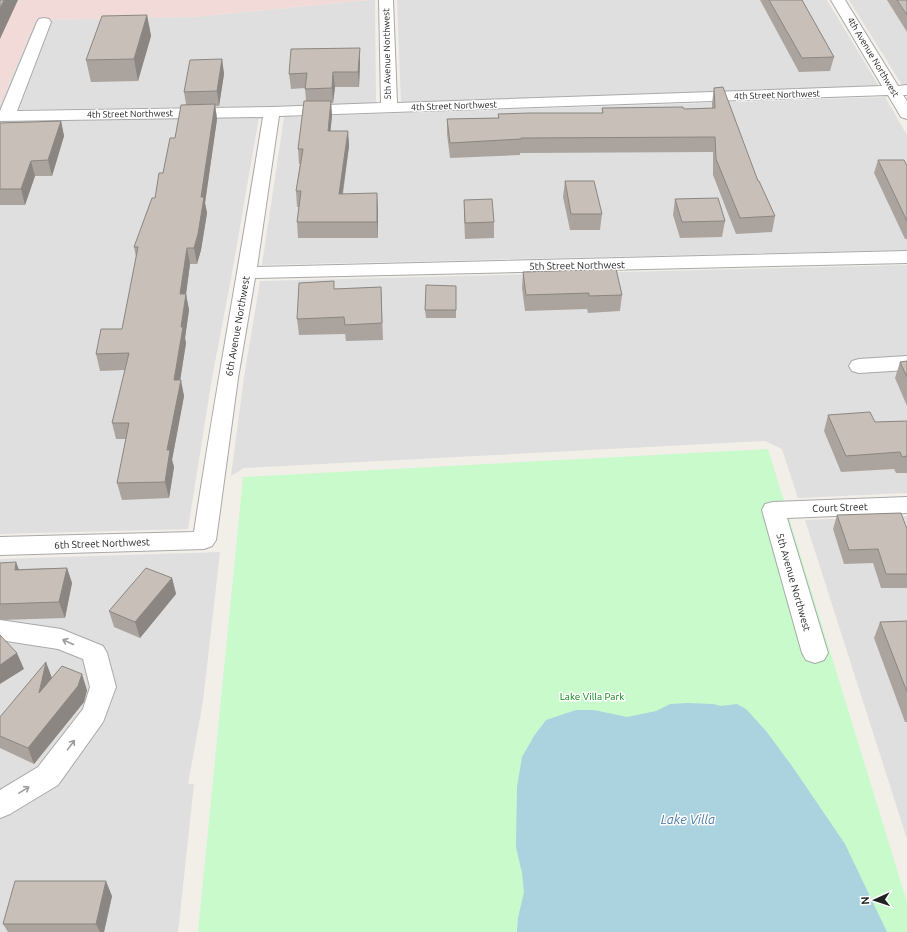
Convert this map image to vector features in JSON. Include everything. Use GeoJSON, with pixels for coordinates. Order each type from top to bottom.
{"type":"FeatureCollection","features":[{"type":"Feature","properties":{"kind":"street","name":"5th Avenue Northwest"},"geometry":{"type":"LineString","coordinates":[[386,0],[389,108]]}},
{"type":"Feature","properties":{"kind":"street","name":"4th Avenue Northwest"},"geometry":{"type":"LineString","coordinates":[[838,0],[900,91],[907,114]]}},
{"type":"Feature","properties":{"kind":"street"},"geometry":{"type":"LineString","coordinates":[[4,116],[44,22]]}},
{"type":"Feature","properties":{"kind":"street","name":"4th Street Northwest"},"geometry":{"type":"LineString","coordinates":[[4,116],[272,112],[900,91]]}},
{"type":"Feature","properties":{"kind":"street","name":"6th Avenue Northwest"},"geometry":{"type":"LineString","coordinates":[[204,540],[228,378],[272,112]]}},
{"type":"Feature","properties":{"kind":"street","name":"5th Street Northwest"},"geometry":{"type":"LineString","coordinates":[[246,273],[907,257]]}},
{"type":"Feature","properties":{"kind":"street"},"geometry":{"type":"LineString","coordinates":[[859,366],[907,363]]}},
{"type":"Feature","properties":{"kind":"street","name":"Court Street"},"geometry":{"type":"LineString","coordinates":[[773,510],[907,505]]}},
{"type":"Feature","properties":{"kind":"street","name":"5th Avenue Northwest"},"geometry":{"type":"LineString","coordinates":[[773,510],[815,653]]}},
{"type":"Feature","properties":{"kind":"street","name":"6th Street Northwest"},"geometry":{"type":"LineString","coordinates":[[0,546],[204,540]]}},
{"type":"Feature","properties":{"kind":"street"},"geometry":{"type":"LineString","coordinates":[[0,630],[61,639],[94,653],[103,687],[94,714],[48,776],[0,805]]}},
{"type":"Feature","properties":{"kind":"shaded area"},"geometry":{"type":"Polygon","coordinates":[[[0,0],[368,0],[194,17],[36,20],[0,104],[0,0]]]}},
{"type":"Feature","properties":{"kind":"shaded area"},"geometry":{"type":"Polygon","coordinates":[[[375,0],[376,103],[0,110],[0,104],[36,20],[194,17],[375,0]]]}},
{"type":"Feature","properties":{"kind":"shaded area"},"geometry":{"type":"Polygon","coordinates":[[[397,0],[827,0],[879,86],[401,102],[397,0]]]}},
{"type":"Feature","properties":{"kind":"shaded area"},"geometry":{"type":"Polygon","coordinates":[[[849,0],[907,0],[907,85],[902,85],[849,0]]]}},
{"type":"Feature","properties":{"kind":"shaded area"},"geometry":{"type":"Polygon","coordinates":[[[885,97],[907,135],[907,250],[262,265],[284,117],[885,97]]]}},
{"type":"Feature","properties":{"kind":"shaded area"},"geometry":{"type":"Polygon","coordinates":[[[259,117],[212,378],[188,529],[0,534],[0,122],[259,117]]]}},
{"type":"Feature","properties":{"kind":"shaded area"},"geometry":{"type":"Polygon","coordinates":[[[907,265],[907,493],[798,498],[782,449],[765,441],[244,468],[231,476],[244,377],[260,281],[907,265]]]}},
{"type":"Feature","properties":{"kind":"shaded area"},"geometry":{"type":"Polygon","coordinates":[[[907,516],[907,839],[805,520],[907,516]]]}},
{"type":"Feature","properties":{"kind":"shaded area"},"geometry":{"type":"Polygon","coordinates":[[[220,552],[203,701],[188,784],[194,784],[178,932],[0,932],[0,559],[220,552]]]}},
{"type":"Feature","properties":{"kind":"green space","name":"Lake Villa Park"},"geometry":{"type":"Polygon","coordinates":[[[768,449],[907,902],[907,932],[198,932],[243,477],[768,449]]]}},
{"type":"Feature","properties":{"kind":"water","name":"Lake Villa"},"geometry":{"type":"Polygon","coordinates":[[[670,704],[713,704],[721,706],[737,704],[746,709],[766,731],[792,766],[845,844],[887,932],[517,932],[518,918],[524,892],[522,873],[516,847],[517,787],[522,757],[534,736],[546,720],[576,710],[594,710],[627,717],[656,711],[670,704]]]}},
{"type":"Feature","properties":{"kind":"building"},"geometry":{"type":"Polygon","coordinates":[[[0,0],[4,0],[0,8],[0,0]]]}},
{"type":"Feature","properties":{"kind":"building"},"geometry":{"type":"Polygon","coordinates":[[[769,0],[802,0],[834,57],[802,58],[769,0]]]}},
{"type":"Feature","properties":{"kind":"building"},"geometry":{"type":"Polygon","coordinates":[[[897,0],[907,0],[907,15],[897,0]]]}},
{"type":"Feature","properties":{"kind":"building"},"geometry":{"type":"Polygon","coordinates":[[[147,15],[134,59],[86,60],[102,16],[147,15]]]}},
{"type":"Feature","properties":{"kind":"building"},"geometry":{"type":"Polygon","coordinates":[[[360,48],[358,72],[333,72],[332,88],[305,89],[307,73],[289,74],[291,49],[360,48]]]}},
{"type":"Feature","properties":{"kind":"building"},"geometry":{"type":"Polygon","coordinates":[[[222,59],[217,91],[184,92],[190,60],[222,59]]]}},
{"type":"Feature","properties":{"kind":"building"},"geometry":{"type":"Polygon","coordinates":[[[723,87],[758,181],[775,216],[740,218],[716,159],[715,137],[521,138],[450,143],[447,119],[499,118],[498,114],[603,113],[602,108],[715,108],[714,88],[723,87]]]}},
{"type":"Feature","properties":{"kind":"building"},"geometry":{"type":"Polygon","coordinates":[[[304,101],[331,101],[328,131],[348,131],[339,194],[377,193],[377,222],[297,222],[301,191],[296,191],[303,149],[298,149],[304,101]]]}},
{"type":"Feature","properties":{"kind":"building"},"geometry":{"type":"Polygon","coordinates":[[[215,104],[201,197],[204,197],[198,234],[194,248],[187,248],[180,294],[186,294],[181,327],[183,327],[174,380],[181,380],[167,450],[170,450],[165,482],[117,483],[129,423],[112,423],[129,353],[96,354],[101,329],[122,329],[138,247],[134,247],[152,198],[155,198],[159,173],[163,173],[170,138],[175,138],[181,105],[215,104]]]}},
{"type":"Feature","properties":{"kind":"building"},"geometry":{"type":"Polygon","coordinates":[[[61,121],[48,160],[31,161],[21,189],[0,189],[0,123],[61,121]]]}},
{"type":"Feature","properties":{"kind":"building"},"geometry":{"type":"Polygon","coordinates":[[[878,160],[904,160],[907,166],[907,221],[878,160]]]}},
{"type":"Feature","properties":{"kind":"building"},"geometry":{"type":"Polygon","coordinates":[[[565,181],[594,181],[602,214],[571,214],[565,181]]]}},
{"type":"Feature","properties":{"kind":"building"},"geometry":{"type":"Polygon","coordinates":[[[718,198],[725,221],[682,222],[675,199],[718,198]]]}},
{"type":"Feature","properties":{"kind":"building"},"geometry":{"type":"Polygon","coordinates":[[[492,199],[494,222],[465,223],[464,200],[492,199]]]}},
{"type":"Feature","properties":{"kind":"building"},"geometry":{"type":"Polygon","coordinates":[[[616,269],[622,295],[589,296],[589,293],[526,295],[523,272],[616,269]]]}},
{"type":"Feature","properties":{"kind":"building"},"geometry":{"type":"Polygon","coordinates":[[[334,281],[334,289],[381,287],[382,323],[345,325],[344,317],[297,319],[299,283],[334,281]]]}},
{"type":"Feature","properties":{"kind":"building"},"geometry":{"type":"Polygon","coordinates":[[[426,285],[456,286],[456,310],[425,310],[426,285]]]}},
{"type":"Feature","properties":{"kind":"building"},"geometry":{"type":"Polygon","coordinates":[[[907,361],[907,377],[900,362],[907,361]]]}},
{"type":"Feature","properties":{"kind":"building"},"geometry":{"type":"Polygon","coordinates":[[[870,412],[875,422],[907,421],[907,456],[902,457],[900,452],[846,456],[828,415],[870,412]]]}},
{"type":"Feature","properties":{"kind":"building"},"geometry":{"type":"Polygon","coordinates":[[[901,513],[907,529],[907,574],[886,574],[878,549],[849,550],[837,515],[901,513]]]}},
{"type":"Feature","properties":{"kind":"building"},"geometry":{"type":"Polygon","coordinates":[[[16,562],[15,570],[67,568],[59,602],[0,604],[0,563],[16,562]]]}},
{"type":"Feature","properties":{"kind":"building"},"geometry":{"type":"Polygon","coordinates":[[[146,568],[172,578],[135,622],[109,611],[146,568]]]}},
{"type":"Feature","properties":{"kind":"building"},"geometry":{"type":"Polygon","coordinates":[[[907,621],[907,692],[880,622],[907,621]]]}},
{"type":"Feature","properties":{"kind":"building"},"geometry":{"type":"Polygon","coordinates":[[[0,635],[17,653],[0,665],[0,635]]]}},
{"type":"Feature","properties":{"kind":"building"},"geometry":{"type":"Polygon","coordinates":[[[46,662],[39,693],[62,666],[82,674],[78,686],[28,748],[0,736],[0,717],[46,662]]]}},
{"type":"Feature","properties":{"kind":"building"},"geometry":{"type":"Polygon","coordinates":[[[15,881],[106,881],[96,924],[3,924],[15,881]]]}}]}
